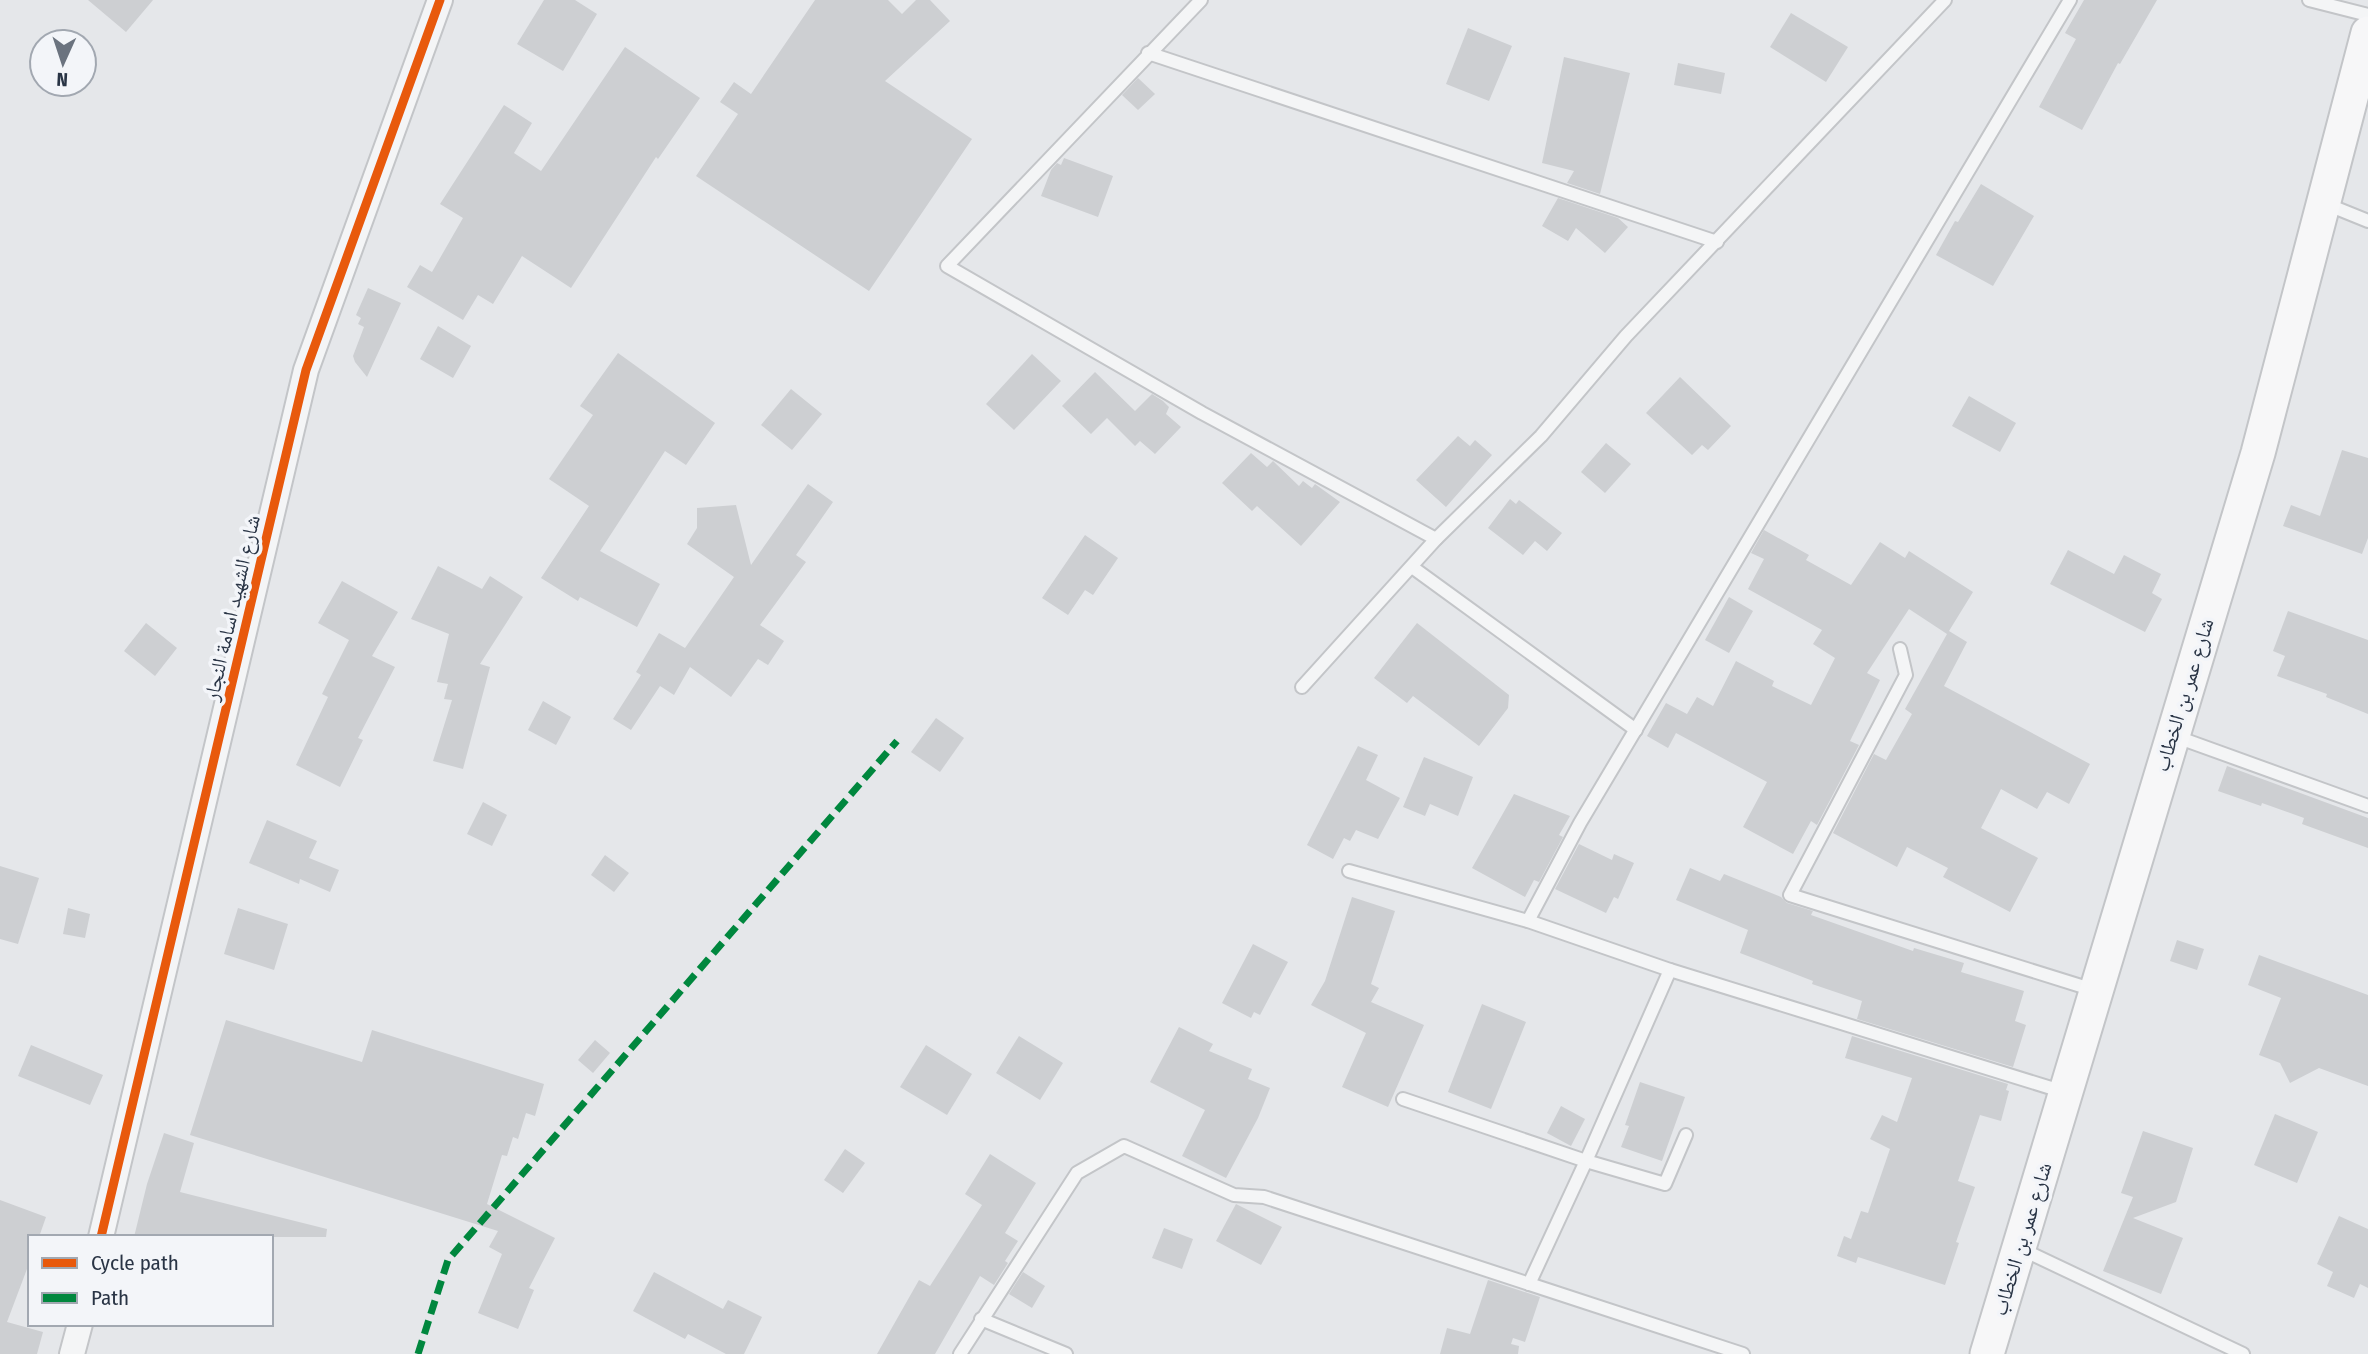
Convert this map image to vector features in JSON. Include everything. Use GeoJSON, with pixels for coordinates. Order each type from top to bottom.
{"type":"FeatureCollection","features":[{"type":"Feature","properties":{"kind":"main road","name":"شارع عمر بن الخطاب"},"geometry":{"type":"LineString","coordinates":[[1987,1354],[2258,453],[2368,33]]}},
{"type":"Feature","properties":{"kind":"street","name":"شارع الشهيد اسامة النجار"},"geometry":{"type":"LineString","coordinates":[[101,1235],[306,370],[440,0]]}},
{"type":"Feature","properties":{"kind":"street"},"geometry":{"type":"LineString","coordinates":[[72,1354],[79,1326]]}},
{"type":"Feature","properties":{"kind":"lane"},"geometry":{"type":"LineString","coordinates":[[1201,0],[947,266],[1202,413],[1436,539]]}},
{"type":"Feature","properties":{"kind":"lane"},"geometry":{"type":"LineString","coordinates":[[1302,687],[1436,539],[1541,436],[1626,336],[1945,0]]}},
{"type":"Feature","properties":{"kind":"lane"},"geometry":{"type":"LineString","coordinates":[[1528,921],[1580,823],[2070,0]]}},
{"type":"Feature","properties":{"kind":"lane"},"geometry":{"type":"LineString","coordinates":[[2309,0],[2368,15]]}},
{"type":"Feature","properties":{"kind":"lane"},"geometry":{"type":"LineString","coordinates":[[1148,53],[1717,242]]}},
{"type":"Feature","properties":{"kind":"lane"},"geometry":{"type":"LineString","coordinates":[[2323,203],[2368,221]]}},
{"type":"Feature","properties":{"kind":"lane"},"geometry":{"type":"LineString","coordinates":[[1412,567],[1636,730]]}},
{"type":"Feature","properties":{"kind":"lane"},"geometry":{"type":"LineString","coordinates":[[1900,649],[1906,675],[1790,895],[2097,991]]}},
{"type":"Feature","properties":{"kind":"lane"},"geometry":{"type":"LineString","coordinates":[[2172,735],[2368,806]]}},
{"type":"Feature","properties":{"kind":"lane"},"geometry":{"type":"LineString","coordinates":[[1349,871],[1528,921],[1670,970],[2067,1093]]}},
{"type":"Feature","properties":{"kind":"lane"},"geometry":{"type":"LineString","coordinates":[[1529,1284],[1670,970]]}},
{"type":"Feature","properties":{"kind":"lane"},"geometry":{"type":"LineString","coordinates":[[1403,1099],[1586,1161],[1665,1184],[1686,1135]]}},
{"type":"Feature","properties":{"kind":"lane"},"geometry":{"type":"LineString","coordinates":[[960,1354],[1077,1173],[1125,1146],[1234,1195],[1264,1197],[1743,1354]]}},
{"type":"Feature","properties":{"kind":"lane"},"geometry":{"type":"LineString","coordinates":[[2020,1248],[2243,1354]]}},
{"type":"Feature","properties":{"kind":"lane"},"geometry":{"type":"LineString","coordinates":[[981,1319],[1066,1354]]}},
{"type":"Feature","properties":{"kind":"building"},"geometry":{"type":"Polygon","coordinates":[[[88,0],[153,0],[126,32],[88,0]]]}},
{"type":"Feature","properties":{"kind":"building"},"geometry":{"type":"Polygon","coordinates":[[[544,0],[575,0],[597,14],[563,71],[517,44],[544,0]]]}},
{"type":"Feature","properties":{"kind":"building"},"geometry":{"type":"Polygon","coordinates":[[[815,0],[888,0],[902,14],[916,0],[930,0],[950,21],[885,81],[972,139],[869,291],[696,176],[738,114],[720,102],[734,82],[751,94],[815,0]]]}},
{"type":"Feature","properties":{"kind":"building"},"geometry":{"type":"Polygon","coordinates":[[[2084,0],[2157,0],[2120,64],[2118,63],[2082,130],[2039,107],[2076,39],[2065,33],[2084,0]]]}},
{"type":"Feature","properties":{"kind":"building"},"geometry":{"type":"Polygon","coordinates":[[[1791,13],[1848,47],[1826,82],[1770,47],[1791,13]]]}},
{"type":"Feature","properties":{"kind":"building"},"geometry":{"type":"Polygon","coordinates":[[[1468,28],[1512,46],[1489,101],[1446,84],[1468,28]]]}},
{"type":"Feature","properties":{"kind":"building"},"geometry":{"type":"Polygon","coordinates":[[[625,47],[700,98],[658,159],[656,157],[571,288],[522,256],[493,304],[478,295],[463,320],[407,287],[420,265],[432,272],[463,218],[440,204],[504,105],[532,123],[514,153],[541,171],[625,47]]]}},
{"type":"Feature","properties":{"kind":"building"},"geometry":{"type":"Polygon","coordinates":[[[1564,57],[1630,73],[1600,194],[1567,183],[1574,171],[1542,163],[1564,57]]]}},
{"type":"Feature","properties":{"kind":"building"},"geometry":{"type":"Polygon","coordinates":[[[1678,63],[1725,73],[1721,94],[1674,85],[1678,63]]]}},
{"type":"Feature","properties":{"kind":"building"},"geometry":{"type":"Polygon","coordinates":[[[1138,78],[1155,94],[1138,110],[1122,95],[1138,78]]]}},
{"type":"Feature","properties":{"kind":"building"},"geometry":{"type":"Polygon","coordinates":[[[1064,158],[1113,176],[1098,217],[1041,196],[1051,170],[1057,163],[1061,165],[1064,158]]]}},
{"type":"Feature","properties":{"kind":"building"},"geometry":{"type":"Polygon","coordinates":[[[1981,184],[2034,216],[1993,286],[1936,255],[1955,221],[1958,222],[1981,184]]]}},
{"type":"Feature","properties":{"kind":"building"},"geometry":{"type":"Polygon","coordinates":[[[1558,198],[1618,218],[1628,227],[1605,253],[1576,228],[1568,241],[1542,226],[1558,198]]]}},
{"type":"Feature","properties":{"kind":"building"},"geometry":{"type":"Polygon","coordinates":[[[368,288],[401,303],[367,377],[353,356],[364,327],[358,324],[361,318],[356,315],[368,288]]]}},
{"type":"Feature","properties":{"kind":"building"},"geometry":{"type":"Polygon","coordinates":[[[438,326],[471,346],[453,378],[420,359],[438,326]]]}},
{"type":"Feature","properties":{"kind":"building"},"geometry":{"type":"Polygon","coordinates":[[[618,353],[715,423],[686,465],[665,451],[600,551],[660,584],[637,627],[580,597],[578,601],[541,578],[589,506],[549,479],[593,415],[580,406],[618,353]]]}},
{"type":"Feature","properties":{"kind":"building"},"geometry":{"type":"Polygon","coordinates":[[[1032,354],[1061,381],[1014,430],[986,404],[1032,354]]]}},
{"type":"Feature","properties":{"kind":"building"},"geometry":{"type":"Polygon","coordinates":[[[1095,372],[1135,411],[1152,394],[1163,401],[1169,407],[1166,414],[1181,427],[1155,454],[1140,441],[1135,446],[1107,418],[1091,434],[1062,406],[1095,372]]]}},
{"type":"Feature","properties":{"kind":"building"},"geometry":{"type":"Polygon","coordinates":[[[1680,377],[1731,426],[1708,450],[1702,445],[1692,455],[1646,413],[1680,377]]]}},
{"type":"Feature","properties":{"kind":"building"},"geometry":{"type":"Polygon","coordinates":[[[791,389],[822,414],[792,450],[761,425],[791,389]]]}},
{"type":"Feature","properties":{"kind":"building"},"geometry":{"type":"Polygon","coordinates":[[[1969,396],[2016,423],[2000,452],[1952,426],[1969,396]]]}},
{"type":"Feature","properties":{"kind":"building"},"geometry":{"type":"Polygon","coordinates":[[[1458,436],[1470,446],[1475,440],[1492,455],[1446,507],[1416,480],[1458,436]]]}},
{"type":"Feature","properties":{"kind":"building"},"geometry":{"type":"Polygon","coordinates":[[[1606,443],[1631,464],[1605,493],[1581,472],[1606,443]]]}},
{"type":"Feature","properties":{"kind":"building"},"geometry":{"type":"Polygon","coordinates":[[[2342,450],[2368,458],[2368,538],[2362,554],[2283,526],[2291,505],[2320,516],[2342,450]]]}},
{"type":"Feature","properties":{"kind":"building"},"geometry":{"type":"Polygon","coordinates":[[[1251,453],[1267,467],[1273,461],[1299,486],[1303,481],[1312,488],[1315,484],[1340,502],[1301,546],[1257,506],[1252,511],[1222,483],[1251,453]]]}},
{"type":"Feature","properties":{"kind":"building"},"geometry":{"type":"Polygon","coordinates":[[[808,484],[833,502],[796,555],[806,562],[760,625],[784,641],[768,665],[758,659],[731,697],[690,667],[674,695],[660,686],[631,730],[613,719],[641,675],[636,672],[659,633],[685,648],[734,577],[687,544],[697,528],[697,508],[736,505],[751,565],[808,484]]]}},
{"type":"Feature","properties":{"kind":"building"},"geometry":{"type":"Polygon","coordinates":[[[1510,499],[1516,504],[1519,500],[1562,533],[1547,551],[1535,541],[1523,555],[1488,528],[1510,499]]]}},
{"type":"Feature","properties":{"kind":"building"},"geometry":{"type":"Polygon","coordinates":[[[1764,530],[1809,555],[1806,560],[1851,585],[1880,542],[1905,558],[1909,551],[1973,592],[1949,631],[1967,642],[1944,686],[2090,764],[2069,804],[2047,792],[2037,809],[2001,789],[1981,828],[2038,858],[2010,912],[1943,877],[1948,868],[1907,847],[1897,867],[1833,833],[1874,754],[1886,760],[1912,714],[1905,709],[1947,634],[1909,609],[1867,673],[1880,680],[1850,741],[1859,745],[1817,825],[1811,821],[1793,854],[1743,827],[1767,782],[1676,733],[1668,748],[1647,736],[1666,703],[1687,714],[1697,697],[1713,706],[1736,661],[1774,681],[1772,686],[1811,705],[1835,658],[1813,644],[1822,630],[1748,589],[1764,559],[1751,553],[1764,530]]]}},
{"type":"Feature","properties":{"kind":"building"},"geometry":{"type":"Polygon","coordinates":[[[1085,535],[1118,558],[1093,595],[1085,590],[1068,615],[1042,598],[1085,535]]]}},
{"type":"Feature","properties":{"kind":"building"},"geometry":{"type":"Polygon","coordinates":[[[2068,550],[2114,574],[2124,555],[2161,574],[2152,593],[2162,599],[2145,632],[2050,584],[2068,550]]]}},
{"type":"Feature","properties":{"kind":"building"},"geometry":{"type":"Polygon","coordinates":[[[438,566],[482,589],[490,576],[523,597],[480,664],[490,667],[463,769],[433,761],[452,700],[444,699],[448,684],[437,682],[449,634],[411,619],[438,566]]]}},
{"type":"Feature","properties":{"kind":"building"},"geometry":{"type":"Polygon","coordinates":[[[342,581],[398,612],[372,656],[395,667],[358,738],[363,740],[340,787],[296,765],[328,697],[322,694],[349,640],[318,623],[342,581]]]}},
{"type":"Feature","properties":{"kind":"building"},"geometry":{"type":"Polygon","coordinates":[[[1729,597],[1753,611],[1729,653],[1705,640],[1729,597]]]}},
{"type":"Feature","properties":{"kind":"building"},"geometry":{"type":"Polygon","coordinates":[[[2288,611],[2368,640],[2368,714],[2326,697],[2327,694],[2277,676],[2285,656],[2273,651],[2288,611]]]}},
{"type":"Feature","properties":{"kind":"building"},"geometry":{"type":"Polygon","coordinates":[[[146,623],[177,648],[155,676],[124,651],[146,623]]]}},
{"type":"Feature","properties":{"kind":"building"},"geometry":{"type":"Polygon","coordinates":[[[1417,623],[1509,695],[1508,708],[1479,746],[1413,696],[1407,703],[1374,678],[1417,623]]]}},
{"type":"Feature","properties":{"kind":"building"},"geometry":{"type":"Polygon","coordinates":[[[543,701],[571,717],[556,745],[528,730],[543,701]]]}},
{"type":"Feature","properties":{"kind":"building"},"geometry":{"type":"Polygon","coordinates":[[[936,718],[964,738],[940,772],[911,752],[936,718]]]}},
{"type":"Feature","properties":{"kind":"building"},"geometry":{"type":"Polygon","coordinates":[[[1358,746],[1378,755],[1366,780],[1400,798],[1378,839],[1356,830],[1350,841],[1344,838],[1333,859],[1307,845],[1358,746]]]}},
{"type":"Feature","properties":{"kind":"building"},"geometry":{"type":"Polygon","coordinates":[[[1424,757],[1473,777],[1458,816],[1430,804],[1425,816],[1403,807],[1424,757]]]}},
{"type":"Feature","properties":{"kind":"building"},"geometry":{"type":"Polygon","coordinates":[[[2227,766],[2368,818],[2368,848],[2302,824],[2304,818],[2218,791],[2227,766]]]}},
{"type":"Feature","properties":{"kind":"building"},"geometry":{"type":"Polygon","coordinates":[[[1514,794],[1570,816],[1559,835],[1563,837],[1539,882],[1534,880],[1525,897],[1472,868],[1514,794]]]}},
{"type":"Feature","properties":{"kind":"building"},"geometry":{"type":"Polygon","coordinates":[[[483,802],[507,815],[492,846],[467,834],[483,802]]]}},
{"type":"Feature","properties":{"kind":"building"},"geometry":{"type":"Polygon","coordinates":[[[267,820],[317,841],[309,858],[339,870],[330,892],[300,879],[299,884],[249,863],[267,820]]]}},
{"type":"Feature","properties":{"kind":"building"},"geometry":{"type":"Polygon","coordinates":[[[1579,844],[1612,860],[1614,854],[1634,863],[1618,899],[1614,897],[1606,913],[1555,889],[1579,844]]]}},
{"type":"Feature","properties":{"kind":"building"},"geometry":{"type":"Polygon","coordinates":[[[605,855],[629,873],[614,892],[591,875],[605,855]]]}},
{"type":"Feature","properties":{"kind":"building"},"geometry":{"type":"Polygon","coordinates":[[[0,866],[39,878],[18,944],[0,939],[0,866]]]}},
{"type":"Feature","properties":{"kind":"building"},"geometry":{"type":"Polygon","coordinates":[[[1690,868],[1720,881],[1724,874],[1781,897],[1787,903],[1813,911],[1811,915],[1913,951],[1914,948],[1964,963],[1961,972],[2024,991],[2015,1021],[2026,1025],[2013,1067],[1857,1019],[1862,1001],[1812,984],[1813,981],[1740,953],[1748,930],[1676,900],[1690,868]]]}},
{"type":"Feature","properties":{"kind":"building"},"geometry":{"type":"Polygon","coordinates":[[[1352,897],[1395,911],[1371,984],[1379,988],[1371,1002],[1424,1025],[1388,1107],[1342,1087],[1366,1033],[1311,1005],[1325,981],[1352,897]]]}},
{"type":"Feature","properties":{"kind":"building"},"geometry":{"type":"Polygon","coordinates":[[[68,908],[90,914],[85,938],[63,934],[68,908]]]}},
{"type":"Feature","properties":{"kind":"building"},"geometry":{"type":"Polygon","coordinates":[[[238,908],[288,924],[274,970],[224,954],[238,908]]]}},
{"type":"Feature","properties":{"kind":"building"},"geometry":{"type":"Polygon","coordinates":[[[2177,940],[2204,949],[2197,970],[2170,961],[2177,940]]]}},
{"type":"Feature","properties":{"kind":"building"},"geometry":{"type":"Polygon","coordinates":[[[1253,944],[1288,962],[1260,1015],[1254,1012],[1251,1018],[1222,1003],[1253,944]]]}},
{"type":"Feature","properties":{"kind":"building"},"geometry":{"type":"Polygon","coordinates":[[[2259,955],[2368,995],[2368,1086],[2319,1068],[2290,1083],[2280,1063],[2259,1055],[2281,998],[2248,985],[2259,955]]]}},
{"type":"Feature","properties":{"kind":"building"},"geometry":{"type":"Polygon","coordinates":[[[1482,1004],[1526,1022],[1491,1109],[1448,1092],[1482,1004]]]}},
{"type":"Feature","properties":{"kind":"building"},"geometry":{"type":"Polygon","coordinates":[[[226,1020],[362,1062],[372,1030],[544,1084],[535,1116],[526,1113],[518,1139],[513,1137],[507,1156],[502,1155],[487,1204],[555,1238],[529,1288],[534,1290],[518,1329],[478,1313],[502,1254],[489,1247],[498,1231],[190,1135],[226,1020]]]}},
{"type":"Feature","properties":{"kind":"building"},"geometry":{"type":"Polygon","coordinates":[[[1179,1027],[1213,1044],[1209,1051],[1252,1069],[1248,1079],[1270,1088],[1258,1118],[1226,1178],[1182,1156],[1205,1110],[1150,1082],[1179,1027]]]}},
{"type":"Feature","properties":{"kind":"building"},"geometry":{"type":"Polygon","coordinates":[[[1019,1036],[1063,1063],[1040,1100],[996,1073],[1019,1036]]]}},
{"type":"Feature","properties":{"kind":"building"},"geometry":{"type":"Polygon","coordinates":[[[1852,1036],[2008,1084],[2006,1090],[2009,1091],[2001,1121],[1980,1115],[1958,1181],[1975,1187],[1945,1285],[1858,1257],[1856,1263],[1837,1256],[1844,1236],[1851,1239],[1861,1211],[1868,1213],[1890,1149],[1870,1139],[1882,1115],[1897,1122],[1912,1078],[1845,1058],[1852,1036]]]}},
{"type":"Feature","properties":{"kind":"building"},"geometry":{"type":"Polygon","coordinates":[[[595,1040],[610,1053],[593,1073],[578,1060],[595,1040]]]}},
{"type":"Feature","properties":{"kind":"building"},"geometry":{"type":"Polygon","coordinates":[[[31,1045],[103,1075],[90,1105],[18,1076],[31,1045]]]}},
{"type":"Feature","properties":{"kind":"building"},"geometry":{"type":"Polygon","coordinates":[[[926,1045],[972,1074],[947,1115],[900,1087],[926,1045]]]}},
{"type":"Feature","properties":{"kind":"building"},"geometry":{"type":"Polygon","coordinates":[[[1640,1082],[1685,1097],[1662,1161],[1621,1147],[1629,1126],[1625,1125],[1640,1082]]]}},
{"type":"Feature","properties":{"kind":"building"},"geometry":{"type":"Polygon","coordinates":[[[1561,1106],[1585,1119],[1571,1146],[1547,1133],[1561,1106]]]}},
{"type":"Feature","properties":{"kind":"building"},"geometry":{"type":"Polygon","coordinates":[[[2275,1114],[2318,1132],[2297,1183],[2254,1165],[2275,1114]]]}},
{"type":"Feature","properties":{"kind":"building"},"geometry":{"type":"Polygon","coordinates":[[[2143,1131],[2193,1148],[2176,1202],[2133,1218],[2183,1238],[2161,1294],[2103,1271],[2133,1197],[2121,1193],[2143,1131]]]}},
{"type":"Feature","properties":{"kind":"building"},"geometry":{"type":"Polygon","coordinates":[[[164,1133],[194,1143],[180,1192],[327,1229],[326,1237],[134,1235],[147,1184],[164,1133]]]}},
{"type":"Feature","properties":{"kind":"building"},"geometry":{"type":"Polygon","coordinates":[[[845,1149],[865,1163],[843,1193],[824,1180],[845,1149]]]}},
{"type":"Feature","properties":{"kind":"building"},"geometry":{"type":"Polygon","coordinates":[[[990,1154],[1036,1183],[1005,1233],[1018,1241],[1005,1261],[1008,1263],[994,1285],[980,1276],[935,1354],[877,1354],[919,1280],[930,1286],[982,1205],[965,1194],[990,1154]]]}},
{"type":"Feature","properties":{"kind":"building"},"geometry":{"type":"Polygon","coordinates":[[[0,1200],[46,1217],[40,1235],[28,1235],[28,1266],[7,1322],[43,1332],[37,1354],[0,1354],[0,1200]]]}},
{"type":"Feature","properties":{"kind":"building"},"geometry":{"type":"Polygon","coordinates":[[[1236,1204],[1282,1227],[1261,1265],[1216,1241],[1236,1204]]]}},
{"type":"Feature","properties":{"kind":"building"},"geometry":{"type":"Polygon","coordinates":[[[2339,1216],[2368,1229],[2368,1288],[2360,1284],[2354,1298],[2327,1286],[2333,1272],[2317,1264],[2339,1216]]]}},
{"type":"Feature","properties":{"kind":"building"},"geometry":{"type":"Polygon","coordinates":[[[1164,1228],[1193,1239],[1182,1269],[1152,1258],[1164,1228]]]}},
{"type":"Feature","properties":{"kind":"building"},"geometry":{"type":"Polygon","coordinates":[[[654,1272],[723,1309],[728,1300],[762,1317],[744,1354],[726,1354],[688,1334],[685,1339],[633,1311],[654,1272]]]}},
{"type":"Feature","properties":{"kind":"building"},"geometry":{"type":"Polygon","coordinates":[[[1023,1272],[1045,1286],[1032,1308],[1009,1294],[1023,1272]]]}},
{"type":"Feature","properties":{"kind":"building"},"geometry":{"type":"Polygon","coordinates":[[[1488,1280],[1540,1297],[1525,1342],[1513,1338],[1511,1344],[1519,1346],[1518,1354],[1440,1354],[1447,1328],[1470,1334],[1488,1280]]]}},
{"type":"Feature","properties":{"kind":"marked path"},"geometry":{"type":"LineString","coordinates":[[418,1354],[448,1260],[897,741]]}},
{"type":"Feature","properties":{"kind":"cycle path"},"geometry":{"type":"LineString","coordinates":[[101,1235],[306,370],[440,0]]}}]}
